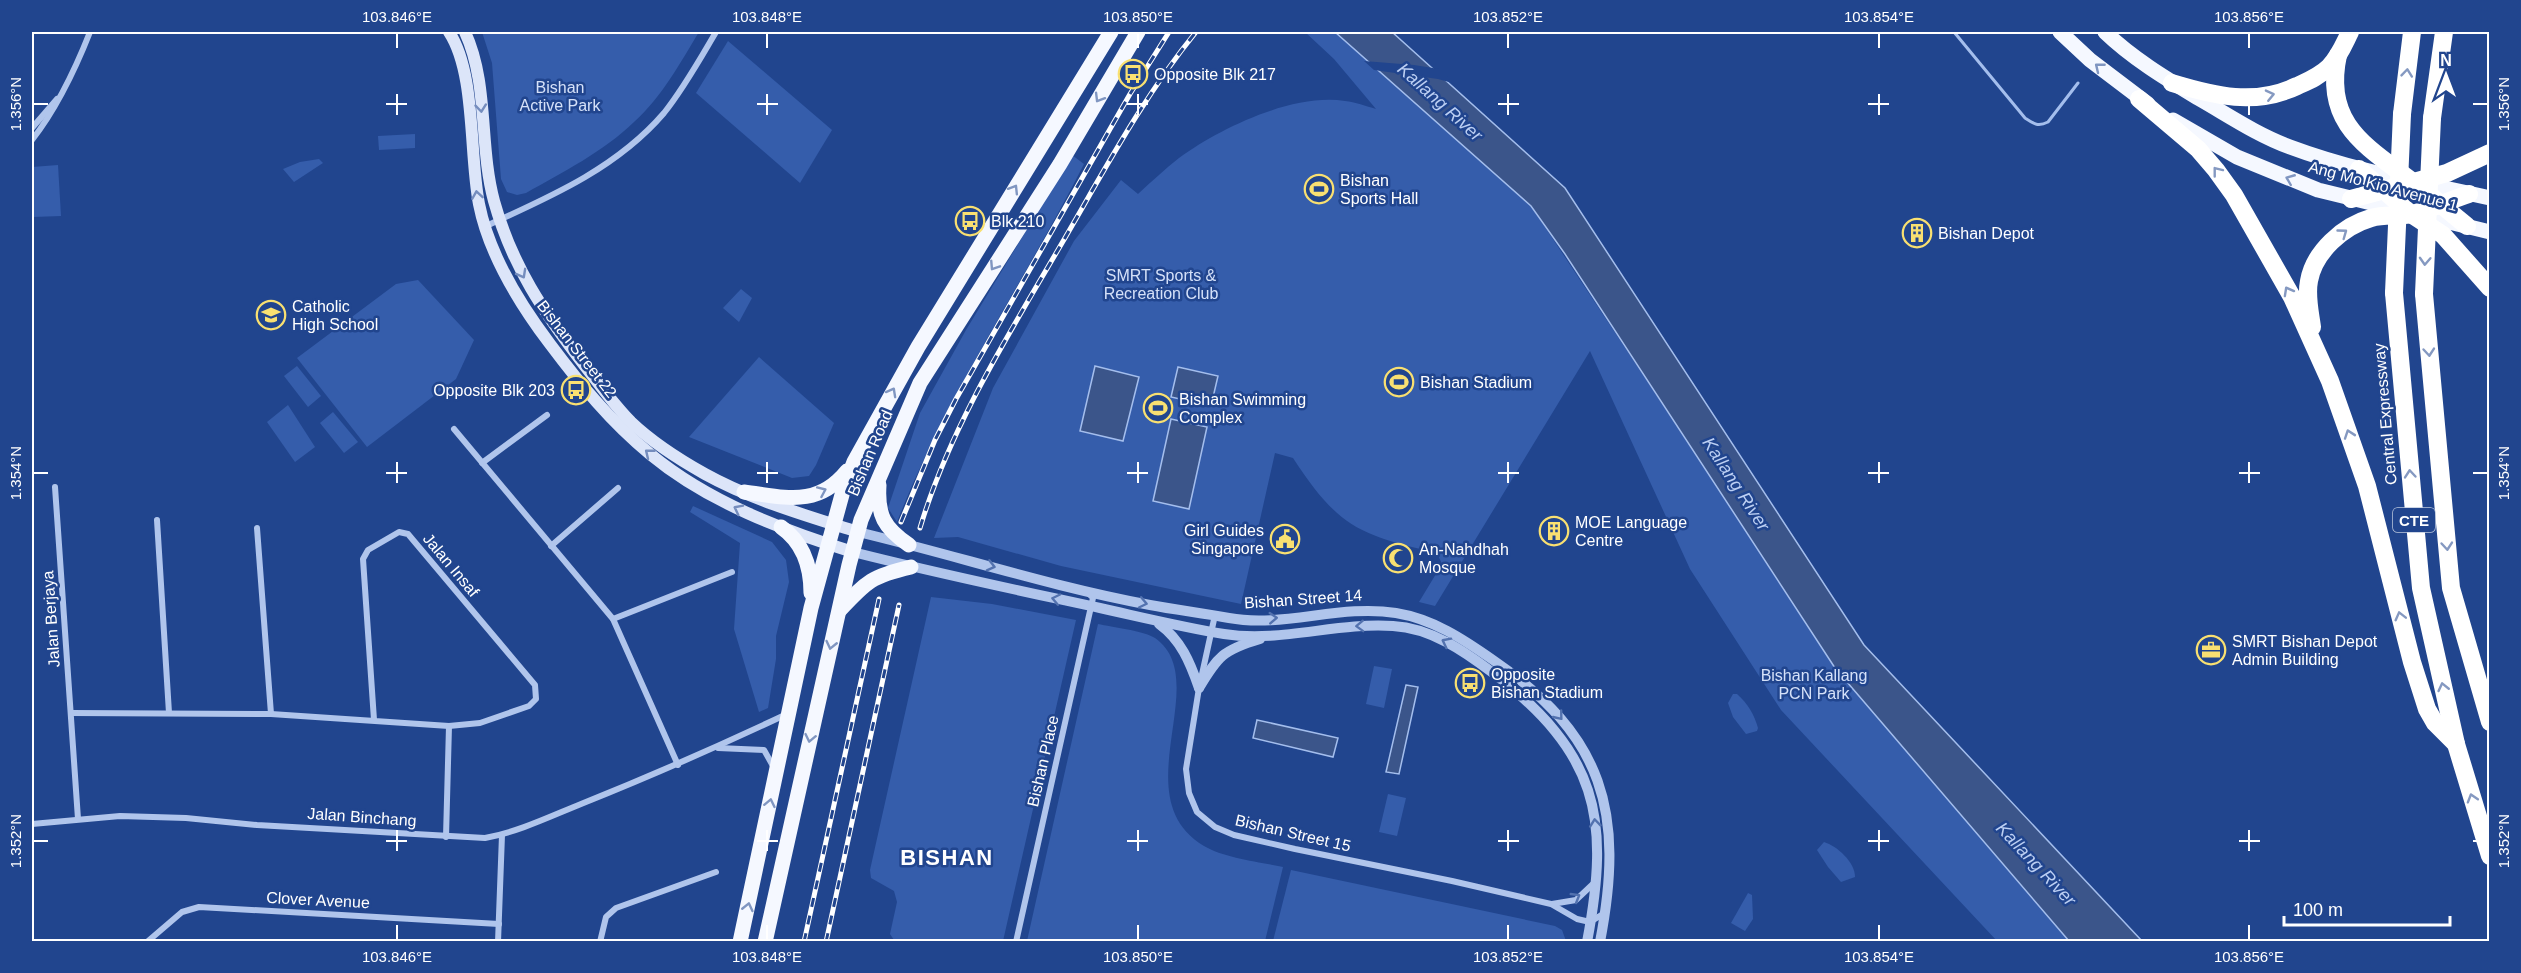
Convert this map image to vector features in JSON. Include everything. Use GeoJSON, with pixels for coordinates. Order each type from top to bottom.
{"type":"FeatureCollection","features":[{"type":"Feature","properties":{"kind":"highway"},"geometry":{"type":"LineString","coordinates":[[2172,83],[2222,96],[2247,99],[2271,96],[2312,79],[2328,68],[2350,32]]}},
{"type":"Feature","properties":{"kind":"highway","name":"Central Expressway"},"geometry":{"type":"LineString","coordinates":[[2412,32],[2402,114],[2394,293],[2421,588],[2456,744],[2490,856]]}},
{"type":"Feature","properties":{"kind":"highway","name":"CTE"},"geometry":{"type":"LineString","coordinates":[[2444,32],[2432,118],[2424,294],[2451,588],[2490,722]]}},
{"type":"Feature","properties":{"kind":"highway"},"geometry":{"type":"LineString","coordinates":[[2338,55],[2334,72],[2334,90],[2339,109],[2359,142],[2467,226]]}},
{"type":"Feature","properties":{"kind":"highway"},"geometry":{"type":"LineString","coordinates":[[2139,99],[2198,149],[2228,187],[2292,297],[2330,381],[2367,486],[2423,698],[2435,723],[2456,744]]}},
{"type":"Feature","properties":{"kind":"highway"},"geometry":{"type":"LineString","coordinates":[[2351,198],[2447,174],[2490,153]]}},
{"type":"Feature","properties":{"kind":"highway"},"geometry":{"type":"LineString","coordinates":[[2359,168],[2411,214],[2443,235],[2490,288]]}},
{"type":"Feature","properties":{"kind":"highway"},"geometry":{"type":"LineString","coordinates":[[2314,343],[2308,295],[2309,280],[2315,263],[2326,246],[2365,220],[2411,214],[2469,194]]}},
{"type":"Feature","properties":{"kind":"main road","name":"Bishan Street 22"},"geometry":{"type":"LineString","coordinates":[[448,32],[460,52],[462,62],[467,92],[472,163],[479,206],[486,226],[512,290],[538,329],[585,390],[625,432],[652,456],[697,486],[743,511],[853,552]]}},
{"type":"Feature","properties":{"kind":"main road","name":"Bishan Street 22"},"geometry":{"type":"LineString","coordinates":[[465,32],[473,50],[488,177],[500,219],[514,259],[533,294],[560,334],[631,422],[673,453],[706,474],[744,492],[858,532]]}},
{"type":"Feature","properties":{"kind":"main road","name":"Bishan Road"},"geometry":{"type":"LineString","coordinates":[[740,942],[811,608],[843,491],[854,462],[918,347],[1111,32]]}},
{"type":"Feature","properties":{"kind":"main road","name":"Bishan Road"},"geometry":{"type":"LineString","coordinates":[[765,942],[853,552],[879,476],[920,383],[1060,164],[1138,32]]}},
{"type":"Feature","properties":{"kind":"main road","name":"Ang Mo Kio Avenue 1"},"geometry":{"type":"LineString","coordinates":[[2060,32],[2090,60],[2139,99],[2237,157],[2294,181],[2351,198],[2490,232]]}},
{"type":"Feature","properties":{"kind":"main road","name":"Ang Mo Kio Avenue 1"},"geometry":{"type":"LineString","coordinates":[[2105,32],[2122,49],[2172,83],[2255,131],[2289,147],[2413,182],[2490,198]]}},
{"type":"Feature","properties":{"kind":"main road"},"geometry":{"type":"LineString","coordinates":[[744,492],[795,498],[819,495],[837,484],[854,462]]}},
{"type":"Feature","properties":{"kind":"main road"},"geometry":{"type":"LineString","coordinates":[[879,476],[879,509],[890,531],[909,545]]}},
{"type":"Feature","properties":{"kind":"main road"},"geometry":{"type":"LineString","coordinates":[[781,527],[789,533],[808,562],[811,608]]}},
{"type":"Feature","properties":{"kind":"main road"},"geometry":{"type":"LineString","coordinates":[[840,610],[861,587],[871,580],[911,567]]}},
{"type":"Feature","properties":{"kind":"street"},"geometry":{"type":"LineString","coordinates":[[32,128],[57,99],[73,71],[90,32]]}},
{"type":"Feature","properties":{"kind":"street"},"geometry":{"type":"LineString","coordinates":[[486,226],[519,213],[603,166],[644,135],[664,113],[684,85],[716,32]]}},
{"type":"Feature","properties":{"kind":"street"},"geometry":{"type":"LineString","coordinates":[[32,140],[54,111],[57,99]]}},
{"type":"Feature","properties":{"kind":"street"},"geometry":{"type":"LineString","coordinates":[[482,463],[547,415]]}},
{"type":"Feature","properties":{"kind":"street"},"geometry":{"type":"LineString","coordinates":[[454,429],[613,619],[678,765]]}},
{"type":"Feature","properties":{"kind":"street","name":"Jalan Berjaya"},"geometry":{"type":"LineString","coordinates":[[55,487],[78,819]]}},
{"type":"Feature","properties":{"kind":"street"},"geometry":{"type":"LineString","coordinates":[[551,546],[618,488]]}},
{"type":"Feature","properties":{"kind":"street"},"geometry":{"type":"LineString","coordinates":[[157,520],[170,713]]}},
{"type":"Feature","properties":{"kind":"street"},"geometry":{"type":"LineString","coordinates":[[258,528],[271,714]]}},
{"type":"Feature","properties":{"kind":"street","name":"Jalan Insaf"},"geometry":{"type":"LineString","coordinates":[[374,720],[363,559],[368,550],[399,532],[408,534],[535,686],[536,699],[530,706],[480,723],[449,726]]}},
{"type":"Feature","properties":{"kind":"street","name":"Bishan Street 14"},"geometry":{"type":"LineString","coordinates":[[858,532],[1149,605],[1252,620],[1367,609],[1397,613],[1445,628],[1517,676],[1551,707],[1568,727],[1588,758],[1601,787],[1609,821],[1610,852],[1606,912],[1600,942]]}},
{"type":"Feature","properties":{"kind":"street","name":"Bishan Street 14"},"geometry":{"type":"LineString","coordinates":[[853,552],[911,567],[1211,632],[1246,636],[1355,626],[1395,626],[1427,633],[1472,657],[1518,694],[1556,731],[1578,762],[1588,787],[1595,816],[1598,853],[1587,942]]}},
{"type":"Feature","properties":{"kind":"street"},"geometry":{"type":"LineString","coordinates":[[613,619],[732,572]]}},
{"type":"Feature","properties":{"kind":"street"},"geometry":{"type":"LineString","coordinates":[[1086,590],[1094,598],[1093,607]]}},
{"type":"Feature","properties":{"kind":"street","name":"Bishan Place"},"geometry":{"type":"LineString","coordinates":[[1016,942],[1088,620],[1093,607]]}},
{"type":"Feature","properties":{"kind":"street","name":"Bishan Street 15"},"geometry":{"type":"LineString","coordinates":[[1215,615],[1198,688],[1186,769],[1189,793],[1197,812],[1215,827],[1234,835],[1551,904],[1577,919],[1590,922]]}},
{"type":"Feature","properties":{"kind":"street"},"geometry":{"type":"LineString","coordinates":[[1155,621],[1172,633],[1183,649],[1198,688]]}},
{"type":"Feature","properties":{"kind":"street"},"geometry":{"type":"LineString","coordinates":[[1198,688],[1213,664],[1226,651],[1271,635]]}},
{"type":"Feature","properties":{"kind":"street"},"geometry":{"type":"LineString","coordinates":[[70,712],[271,714],[449,726],[446,837]]}},
{"type":"Feature","properties":{"kind":"street","name":"Jalan Binchang"},"geometry":{"type":"LineString","coordinates":[[32,824],[120,816],[186,818],[257,825],[446,837],[502,835],[678,765],[718,748],[736,736],[790,713]]}},
{"type":"Feature","properties":{"kind":"street","name":"Jalan Binchang"},"geometry":{"type":"LineString","coordinates":[[718,748],[764,750],[777,774]]}},
{"type":"Feature","properties":{"kind":"street"},"geometry":{"type":"LineString","coordinates":[[498,942],[502,835]]}},
{"type":"Feature","properties":{"kind":"street"},"geometry":{"type":"LineString","coordinates":[[600,942],[606,917],[616,908],[716,872]]}},
{"type":"Feature","properties":{"kind":"street","name":"Bishan Street 15"},"geometry":{"type":"LineString","coordinates":[[1551,904],[1576,900],[1596,881]]}},
{"type":"Feature","properties":{"kind":"street","name":"Clover Avenue"},"geometry":{"type":"LineString","coordinates":[[147,942],[182,912],[199,907],[499,924]]}},
{"type":"Feature","properties":{"kind":"street"},"geometry":{"type":"LineString","coordinates":[[1590,922],[1606,912]]}},
{"type":"Feature","properties":{"kind":"green space","name":"Bishan Active Park"},"geometry":{"type":"Polygon","coordinates":[[[482,32],[699,32],[662,91],[622,133],[568,169],[526,193],[517,195],[507,192],[501,179],[492,63],[482,32]]]}},
{"type":"Feature","properties":{"kind":"green space"},"geometry":{"type":"Polygon","coordinates":[[[1305,32],[1336,32],[1531,206],[1693,450],[1965,820],[2069,941],[1997,941],[1781,710],[1690,569],[1590,351],[1435,606],[1419,602],[1442,564],[1437,553],[1388,540],[1353,525],[1338,514],[1324,499],[1293,458],[1275,453],[1241,604],[1061,566],[958,537],[934,538],[993,388],[1074,241],[1121,180],[1138,194],[1174,162],[1215,135],[1258,115],[1280,108],[1303,102],[1325,100],[1349,102],[1376,109],[1334,59],[1305,32]]]}},
{"type":"Feature","properties":{"kind":"green space"},"geometry":{"type":"Polygon","coordinates":[[[728,41],[832,130],[800,183],[696,93],[728,41]]]}},
{"type":"Feature","properties":{"kind":"green space"},"geometry":{"type":"Polygon","coordinates":[[[415,134],[415,148],[379,150],[378,136],[415,134]]]}},
{"type":"Feature","properties":{"kind":"green space"},"geometry":{"type":"Polygon","coordinates":[[[1072,155],[1084,164],[938,430],[897,522],[888,508],[920,413],[966,330],[1072,155]]]}},
{"type":"Feature","properties":{"kind":"green space"},"geometry":{"type":"Polygon","coordinates":[[[319,159],[323,163],[294,182],[283,169],[300,162],[319,159]]]}},
{"type":"Feature","properties":{"kind":"green space"},"geometry":{"type":"Polygon","coordinates":[[[58,165],[61,216],[33,217],[32,167],[58,165]]]}},
{"type":"Feature","properties":{"kind":"green space"},"geometry":{"type":"Polygon","coordinates":[[[418,280],[474,340],[456,379],[367,447],[297,358],[396,284],[418,280]]]}},
{"type":"Feature","properties":{"kind":"green space"},"geometry":{"type":"Polygon","coordinates":[[[741,289],[752,298],[739,322],[723,308],[741,289]]]}},
{"type":"Feature","properties":{"kind":"green space"},"geometry":{"type":"Polygon","coordinates":[[[759,357],[834,423],[809,476],[792,478],[689,437],[759,357]]]}},
{"type":"Feature","properties":{"kind":"green space"},"geometry":{"type":"Polygon","coordinates":[[[297,366],[321,396],[308,407],[284,376],[297,366]]]}},
{"type":"Feature","properties":{"kind":"green space"},"geometry":{"type":"Polygon","coordinates":[[[288,405],[315,447],[295,462],[267,422],[288,405]]]}},
{"type":"Feature","properties":{"kind":"green space"},"geometry":{"type":"Polygon","coordinates":[[[333,412],[358,442],[344,453],[320,423],[333,412]]]}},
{"type":"Feature","properties":{"kind":"green space"},"geometry":{"type":"Polygon","coordinates":[[[693,506],[772,542],[786,560],[789,582],[776,636],[776,659],[768,708],[759,712],[734,629],[740,543],[690,512],[693,506]]]}},
{"type":"Feature","properties":{"kind":"green space"},"geometry":{"type":"Polygon","coordinates":[[[931,597],[992,604],[1076,620],[1003,941],[894,940],[890,934],[897,902],[894,891],[871,878],[870,870],[931,597]]]}},
{"type":"Feature","properties":{"kind":"green space"},"geometry":{"type":"Polygon","coordinates":[[[1098,624],[1136,631],[1155,638],[1171,657],[1176,681],[1168,770],[1170,799],[1181,825],[1204,846],[1212,850],[1232,857],[1283,867],[1265,941],[1027,941],[1098,624]]]}},
{"type":"Feature","properties":{"kind":"green space"},"geometry":{"type":"Polygon","coordinates":[[[1374,666],[1392,669],[1384,708],[1366,704],[1374,666]]]}},
{"type":"Feature","properties":{"kind":"green space"},"geometry":{"type":"Polygon","coordinates":[[[1733,694],[1737,694],[1750,710],[1758,728],[1757,731],[1746,734],[1733,717],[1728,703],[1733,694]]]}},
{"type":"Feature","properties":{"kind":"green space"},"geometry":{"type":"Polygon","coordinates":[[[1388,794],[1406,798],[1397,836],[1379,832],[1388,794]]]}},
{"type":"Feature","properties":{"kind":"green space"},"geometry":{"type":"Polygon","coordinates":[[[1824,842],[1849,860],[1855,877],[1841,882],[1817,850],[1824,842]]]}},
{"type":"Feature","properties":{"kind":"green space"},"geometry":{"type":"Polygon","coordinates":[[[1291,870],[1555,926],[1562,930],[1566,941],[1273,941],[1291,870]]]}},
{"type":"Feature","properties":{"kind":"green space"},"geometry":{"type":"Polygon","coordinates":[[[1748,893],[1752,895],[1753,919],[1745,931],[1731,923],[1748,893]]]}},
{"type":"Feature","properties":{"kind":"water","name":"Kallang River"},"geometry":{"type":"Polygon","coordinates":[[[1335,32],[1392,32],[1565,188],[1864,645],[2142,941],[2069,941],[1835,668],[1565,254],[1531,206],[1335,32]]]}},
{"type":"Feature","properties":{"kind":"water"},"geometry":{"type":"Polygon","coordinates":[[[1095,366],[1139,377],[1123,441],[1080,431],[1095,366]]]}},
{"type":"Feature","properties":{"kind":"water"},"geometry":{"type":"Polygon","coordinates":[[[1178,367],[1218,376],[1211,406],[1171,397],[1178,367]]]}},
{"type":"Feature","properties":{"kind":"water"},"geometry":{"type":"Polygon","coordinates":[[[1171,419],[1207,427],[1189,509],[1153,501],[1171,419]]]}},
{"type":"Feature","properties":{"kind":"water"},"geometry":{"type":"Polygon","coordinates":[[[1406,685],[1418,687],[1399,774],[1386,772],[1406,685]]]}},
{"type":"Feature","properties":{"kind":"water"},"geometry":{"type":"Polygon","coordinates":[[[1257,720],[1338,738],[1333,757],[1253,738],[1257,720]]]}},
{"type":"Feature","properties":{"kind":"pier"},"geometry":{"type":"Polygon","coordinates":[[[1364,61],[1439,69],[1456,84],[1438,79],[1374,70],[1364,61]]]}},
{"type":"Feature","properties":{"kind":"waterway"},"geometry":{"type":"LineString","coordinates":[[1954,32],[2025,118],[2034,123],[2039,125],[2048,122],[2078,83]]}},
{"type":"Feature","properties":{"kind":"railway"},"geometry":{"type":"LineString","coordinates":[[901,522],[935,440],[956,399],[1130,94],[1169,32]]}},
{"type":"Feature","properties":{"kind":"railway"},"geometry":{"type":"LineString","coordinates":[[920,528],[947,454],[982,382],[1125,135],[1159,82],[1196,32]]}},
{"type":"Feature","properties":{"kind":"railway"},"geometry":{"type":"LineString","coordinates":[[804,942],[879,599]]}},
{"type":"Feature","properties":{"kind":"railway"},"geometry":{"type":"LineString","coordinates":[[826,942],[899,605]]}},
{"type":"Feature","properties":{"kind":"place","name":"Opposite Blk 217"},"geometry":{"type":"Point","coordinates":[1133,74]}},
{"type":"Feature","properties":{"kind":"place","name":"Bishan Sports Hall"},"geometry":{"type":"Point","coordinates":[1319,189]}},
{"type":"Feature","properties":{"kind":"place","name":"Blk 210"},"geometry":{"type":"Point","coordinates":[970,221]}},
{"type":"Feature","properties":{"kind":"place","name":"Bishan Depot"},"geometry":{"type":"Point","coordinates":[1917,233]}},
{"type":"Feature","properties":{"kind":"place","name":"Catholic High School"},"geometry":{"type":"Point","coordinates":[271,315]}},
{"type":"Feature","properties":{"kind":"place","name":"Bishan Stadium"},"geometry":{"type":"Point","coordinates":[1399,382]}},
{"type":"Feature","properties":{"kind":"place","name":"Opposite Blk 203"},"geometry":{"type":"Point","coordinates":[576,390]}},
{"type":"Feature","properties":{"kind":"place","name":"Bishan Swimming Complex"},"geometry":{"type":"Point","coordinates":[1158,408]}},
{"type":"Feature","properties":{"kind":"place","name":"MOE Language Centre"},"geometry":{"type":"Point","coordinates":[1554,531]}},
{"type":"Feature","properties":{"kind":"place","name":"Girl Guides Singapore"},"geometry":{"type":"Point","coordinates":[1285,539]}},
{"type":"Feature","properties":{"kind":"place","name":"An-Nahdhah Mosque"},"geometry":{"type":"Point","coordinates":[1398,558]}},
{"type":"Feature","properties":{"kind":"place","name":"SMRT Bishan Depot Admin Building"},"geometry":{"type":"Point","coordinates":[2211,650]}},
{"type":"Feature","properties":{"kind":"place","name":"Opposite Bishan Stadium"},"geometry":{"type":"Point","coordinates":[1470,683]}},
{"type":"Feature","properties":{"kind":"district","name":"BISHAN"},"geometry":{"type":"Point","coordinates":[947,857]}},
{"type":"Feature","properties":{"kind":"park label","name":"SMRT Sports & Recreation Club"},"geometry":{"type":"Point","coordinates":[1161,284]}},
{"type":"Feature","properties":{"kind":"park label","name":"Bishan Kallang PCN Park"},"geometry":{"type":"Point","coordinates":[1814,684]}}]}
